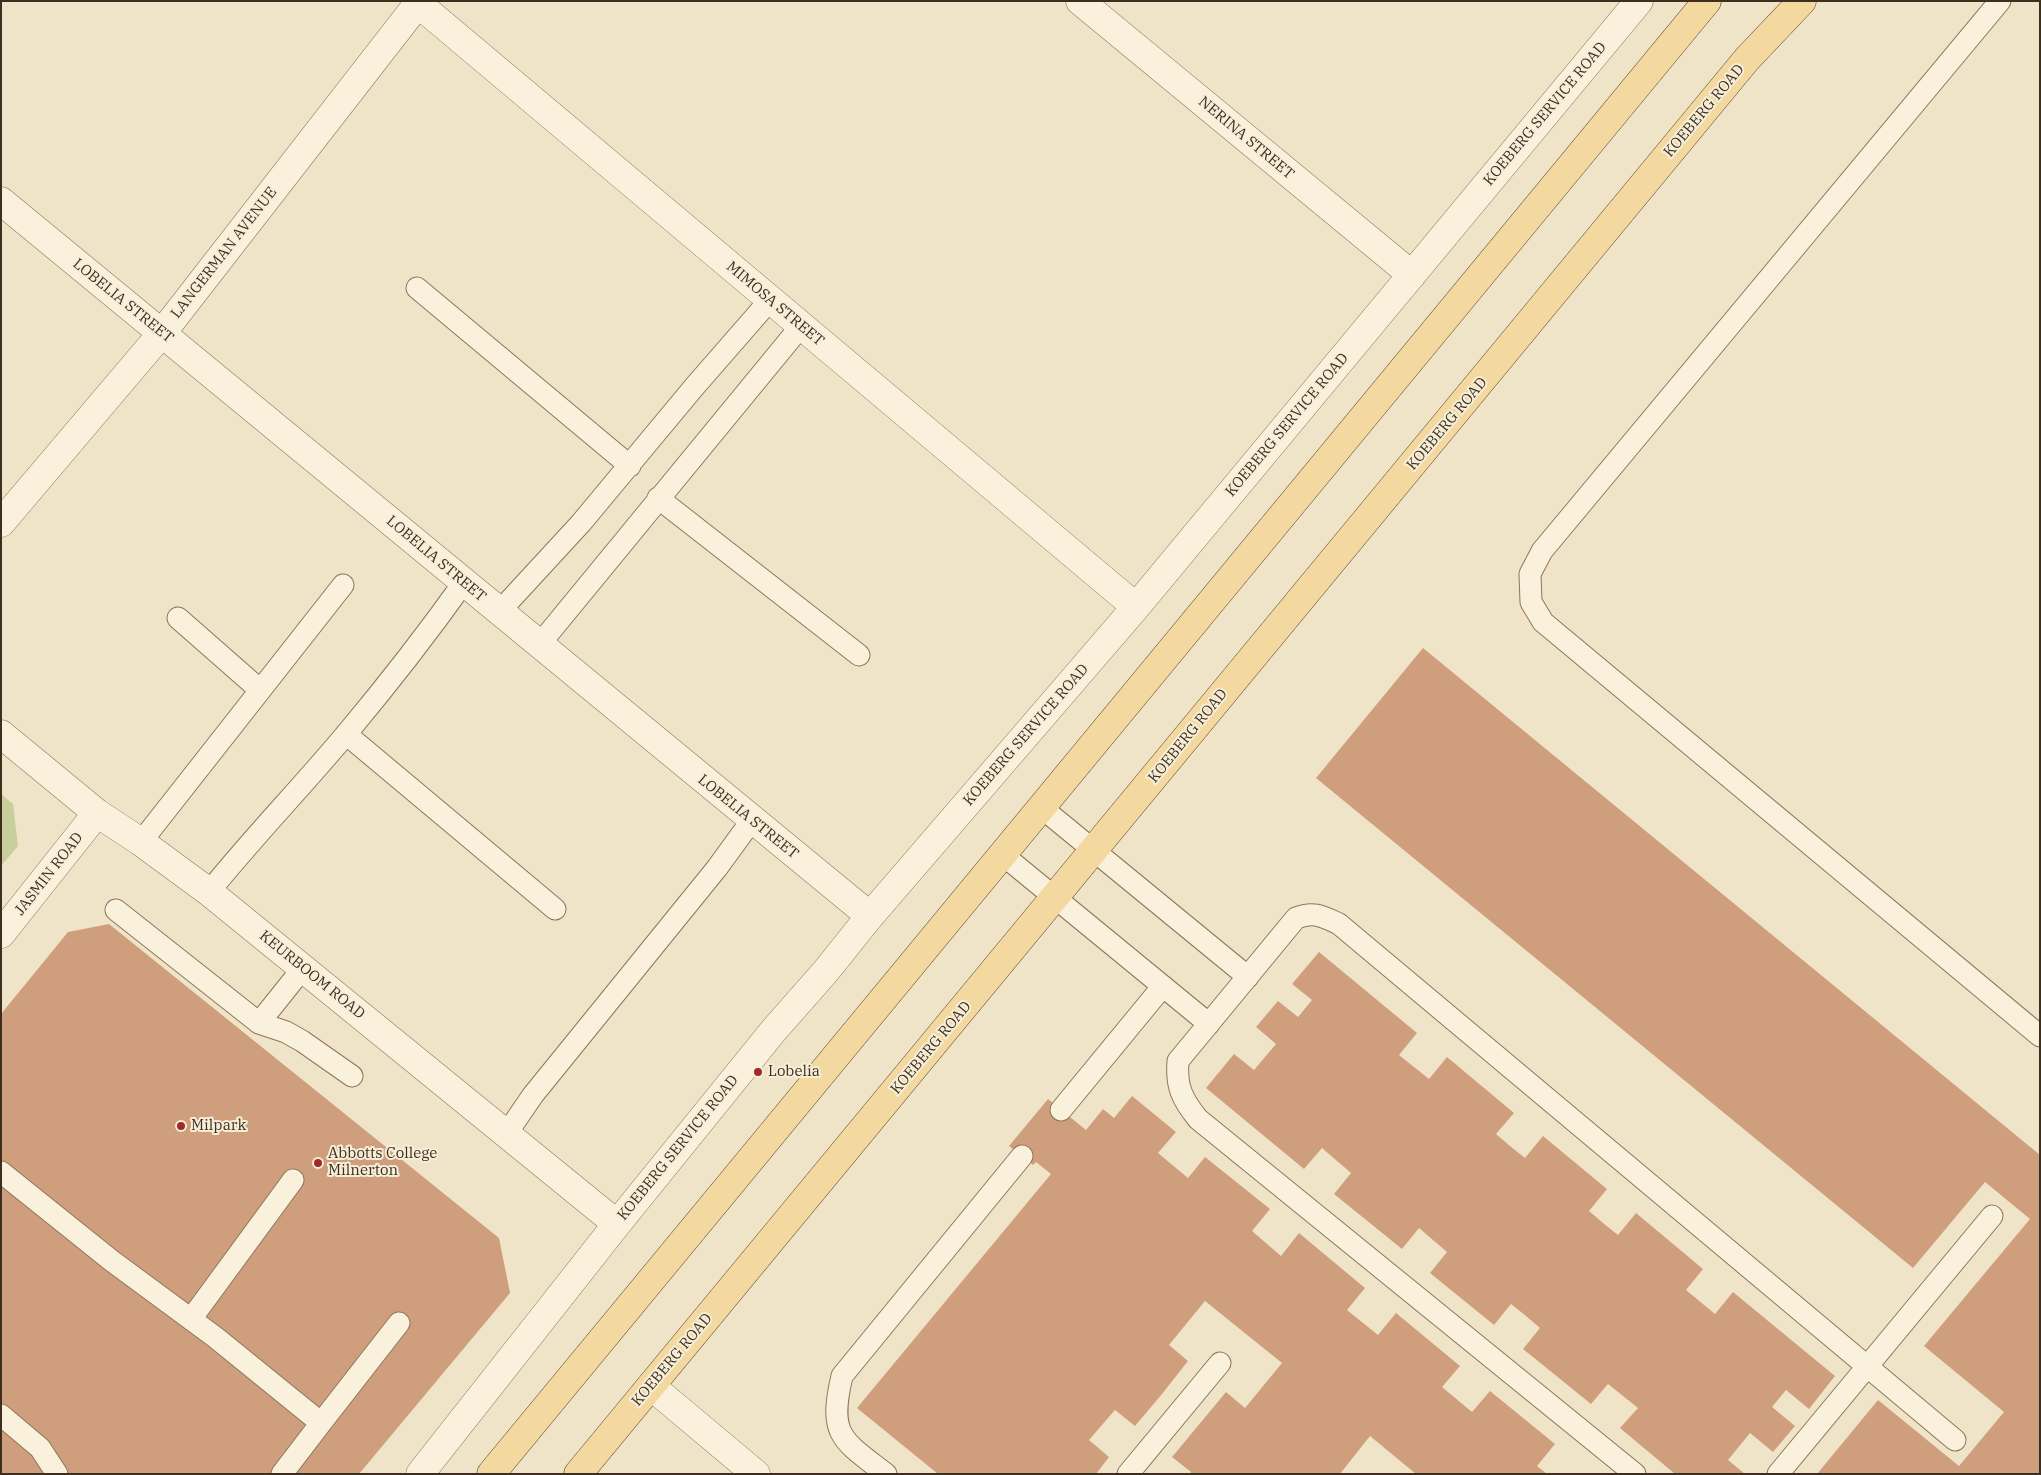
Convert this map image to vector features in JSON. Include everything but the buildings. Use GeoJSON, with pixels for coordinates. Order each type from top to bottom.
{"type":"FeatureCollection","features":[{"type":"Feature","properties":{"kind":"main road"},"geometry":{"type":"LineString","coordinates":[[491,1474],[1708,1]]}},
{"type":"Feature","properties":{"kind":"main road","name":"KOEBERG ROAD"},"geometry":{"type":"LineString","coordinates":[[578,1474],[1741,66],[1802,1]]}},
{"type":"Feature","properties":{"kind":"street","name":"NERINA STREET"},"geometry":{"type":"LineString","coordinates":[[1080,1],[1412,275]]}},
{"type":"Feature","properties":{"kind":"street","name":"KOEBERG SERVICE ROAD"},"geometry":{"type":"LineString","coordinates":[[420,1474],[617,1224],[774,1030],[1136,607],[1639,1]]}},
{"type":"Feature","properties":{"kind":"street","name":"MIMOSA STREET"},"geometry":{"type":"LineString","coordinates":[[418,2],[1136,607]]}},
{"type":"Feature","properties":{"kind":"street","name":"LANGERMAN AVENUE"},"geometry":{"type":"LineString","coordinates":[[1,522],[162,333],[418,2]]}},
{"type":"Feature","properties":{"kind":"street","name":"LOBELIA STREET"},"geometry":{"type":"LineString","coordinates":[[1,201],[464,582],[539,646],[870,916]]}},
{"type":"Feature","properties":{"kind":"street","name":"KEURBOOM ROAD"},"geometry":{"type":"LineString","coordinates":[[1,734],[97,813],[210,892],[617,1224]]}},
{"type":"Feature","properties":{"kind":"street","name":"JASMIN ROAD"},"geometry":{"type":"LineString","coordinates":[[1,934],[97,813]]}},
{"type":"Feature","properties":{"kind":"street"},"geometry":{"type":"LineString","coordinates":[[651,1386],[756,1474]]}},
{"type":"Feature","properties":{"kind":"lane"},"geometry":{"type":"LineString","coordinates":[[2000,1],[1542,551],[1530,574],[1531,602],[1543,622],[2040,1036]]}},
{"type":"Feature","properties":{"kind":"lane"},"geometry":{"type":"LineString","coordinates":[[417,288],[630,466]]}},
{"type":"Feature","properties":{"kind":"lane"},"geometry":{"type":"LineString","coordinates":[[499,612],[581,523],[695,386],[770,300]]}},
{"type":"Feature","properties":{"kind":"lane"},"geometry":{"type":"LineString","coordinates":[[539,646],[658,498],[801,326]]}},
{"type":"Feature","properties":{"kind":"lane"},"geometry":{"type":"LineString","coordinates":[[658,498],[859,655]]}},
{"type":"Feature","properties":{"kind":"lane"},"geometry":{"type":"LineString","coordinates":[[210,892],[240,854],[346,734],[432,627],[464,582]]}},
{"type":"Feature","properties":{"kind":"lane"},"geometry":{"type":"LineString","coordinates":[[141,842],[343,585]]}},
{"type":"Feature","properties":{"kind":"lane"},"geometry":{"type":"LineString","coordinates":[[178,618],[260,690]]}},
{"type":"Feature","properties":{"kind":"lane"},"geometry":{"type":"LineString","coordinates":[[346,734],[555,909]]}},
{"type":"Feature","properties":{"kind":"lane"},"geometry":{"type":"LineString","coordinates":[[1042,808],[1248,977]]}},
{"type":"Feature","properties":{"kind":"lane"},"geometry":{"type":"LineString","coordinates":[[507,1133],[533,1095],[716,868],[752,820]]}},
{"type":"Feature","properties":{"kind":"lane"},"geometry":{"type":"LineString","coordinates":[[1003,855],[1209,1024]]}},
{"type":"Feature","properties":{"kind":"lane"},"geometry":{"type":"LineString","coordinates":[[116,910],[259,1023],[286,1032],[302,1041],[352,1076]]}},
{"type":"Feature","properties":{"kind":"lane"},"geometry":{"type":"LineString","coordinates":[[1635,1474],[1198,1119],[1183,1099],[1177,1077],[1178,1061],[1296,918],[1307,914],[1321,915],[1339,924],[1955,1440]]}},
{"type":"Feature","properties":{"kind":"lane"},"geometry":{"type":"LineString","coordinates":[[259,1023],[303,968]]}},
{"type":"Feature","properties":{"kind":"lane"},"geometry":{"type":"LineString","coordinates":[[1060,1110],[1163,986]]}},
{"type":"Feature","properties":{"kind":"lane"},"geometry":{"type":"LineString","coordinates":[[886,1474],[847,1444],[836,1421],[837,1399],[842,1376],[1022,1156]]}},
{"type":"Feature","properties":{"kind":"lane"},"geometry":{"type":"LineString","coordinates":[[1,1172],[112,1261],[191,1319],[321,1423]]}},
{"type":"Feature","properties":{"kind":"lane"},"geometry":{"type":"LineString","coordinates":[[191,1319],[293,1180]]}},
{"type":"Feature","properties":{"kind":"lane"},"geometry":{"type":"LineString","coordinates":[[1778,1474],[1992,1216]]}},
{"type":"Feature","properties":{"kind":"lane"},"geometry":{"type":"LineString","coordinates":[[282,1474],[399,1323]]}},
{"type":"Feature","properties":{"kind":"lane"},"geometry":{"type":"LineString","coordinates":[[1128,1474],[1220,1363]]}},
{"type":"Feature","properties":{"kind":"lane"},"geometry":{"type":"LineString","coordinates":[[1,1415],[40,1448],[57,1474]]}},
{"type":"Feature","properties":{"kind":"green space"},"geometry":{"type":"Polygon","coordinates":[[[1,794],[13,804],[18,846],[1,866],[1,794]]]}},
{"type":"Feature","properties":{"kind":"place","name":"Lobelia"},"geometry":{"type":"Point","coordinates":[758,1072]}},
{"type":"Feature","properties":{"kind":"place","name":"Milpark"},"geometry":{"type":"Point","coordinates":[181,1126]}},
{"type":"Feature","properties":{"kind":"place","name":"Abbotts College Milnerton"},"geometry":{"type":"Point","coordinates":[318,1163]}}]}
